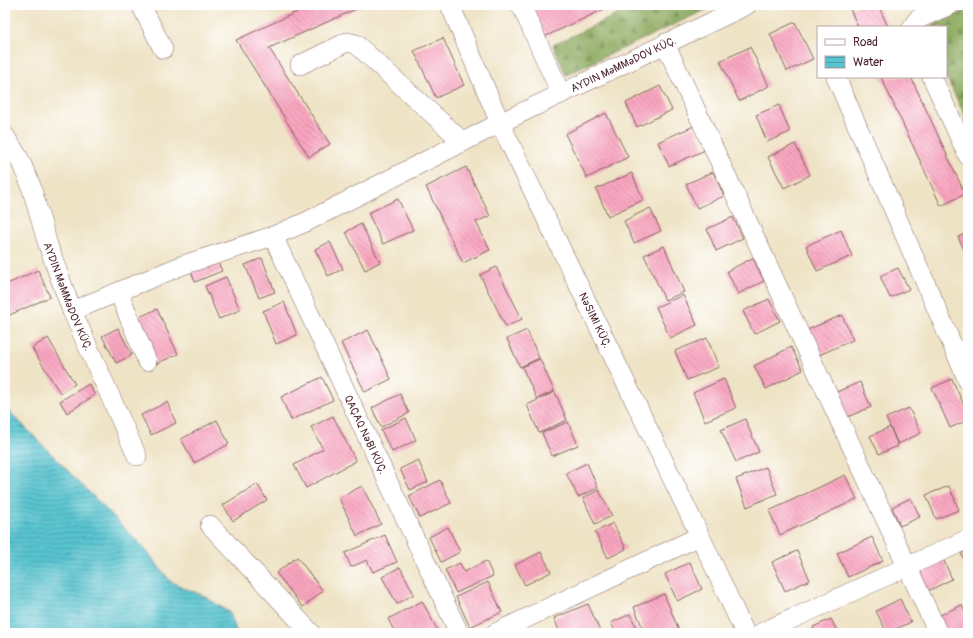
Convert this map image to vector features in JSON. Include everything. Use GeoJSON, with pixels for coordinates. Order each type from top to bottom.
{"type":"FeatureCollection","features":[{"type":"Feature","properties":{"kind":"street"},"geometry":{"type":"LineString","coordinates":[[141,5],[163,49]]}},
{"type":"Feature","properties":{"kind":"street","name":"NƏSIMI KÜÇ."},"geometry":{"type":"LineString","coordinates":[[450,5],[500,123],[700,536],[745,633]]}},
{"type":"Feature","properties":{"kind":"street"},"geometry":{"type":"LineString","coordinates":[[521,5],[561,94]]}},
{"type":"Feature","properties":{"kind":"street"},"geometry":{"type":"LineString","coordinates":[[72,311],[119,293],[183,265],[273,236],[306,222],[500,123],[747,5]]}},
{"type":"Feature","properties":{"kind":"street"},"geometry":{"type":"LineString","coordinates":[[913,26],[918,19],[950,5]]}},
{"type":"Feature","properties":{"kind":"street"},"geometry":{"type":"LineString","coordinates":[[300,65],[347,42],[356,44],[463,142]]}},
{"type":"Feature","properties":{"kind":"street"},"geometry":{"type":"LineString","coordinates":[[665,43],[938,633]]}},
{"type":"Feature","properties":{"kind":"street"},"geometry":{"type":"LineString","coordinates":[[836,78],[968,381]]}},
{"type":"Feature","properties":{"kind":"street"},"geometry":{"type":"LineString","coordinates":[[932,78],[968,156]]}},
{"type":"Feature","properties":{"kind":"street"},"geometry":{"type":"LineString","coordinates":[[5,136],[19,158],[30,184],[48,245],[72,311],[137,456]]}},
{"type":"Feature","properties":{"kind":"street","name":"QAÇAQ NƏBI KÜÇ."},"geometry":{"type":"LineString","coordinates":[[273,236],[458,633]]}},
{"type":"Feature","properties":{"kind":"street"},"geometry":{"type":"LineString","coordinates":[[119,293],[147,361]]}},
{"type":"Feature","properties":{"kind":"street"},"geometry":{"type":"LineString","coordinates":[[210,525],[311,633]]}},
{"type":"Feature","properties":{"kind":"street"},"geometry":{"type":"LineString","coordinates":[[495,633],[700,536]]}},
{"type":"Feature","properties":{"kind":"street"},"geometry":{"type":"LineString","coordinates":[[761,633],[968,539]]}},
{"type":"Feature","properties":{"kind":"green space"},"geometry":{"type":"Polygon","coordinates":[[[637,5],[716,5],[566,75],[553,45],[637,5]]]}},
{"type":"Feature","properties":{"kind":"green space"},"geometry":{"type":"Polygon","coordinates":[[[968,9],[968,122],[946,78],[947,26],[931,26],[968,9]]]}},
{"type":"Feature","properties":{"kind":"water"},"geometry":{"type":"Polygon","coordinates":[[[5,409],[11,413],[145,549],[171,582],[206,597],[230,613],[237,633],[5,633],[5,409]]]}},
{"type":"Feature","properties":{"kind":"building"},"geometry":{"type":"Polygon","coordinates":[[[312,5],[365,5],[269,48],[330,144],[309,157],[236,40],[312,5]]]}},
{"type":"Feature","properties":{"kind":"building"},"geometry":{"type":"Polygon","coordinates":[[[542,5],[613,5],[544,37],[531,10],[542,5]]]}},
{"type":"Feature","properties":{"kind":"building"},"geometry":{"type":"Polygon","coordinates":[[[859,5],[878,5],[888,26],[858,26],[850,9],[859,5]]]}},
{"type":"Feature","properties":{"kind":"building"},"geometry":{"type":"Polygon","coordinates":[[[795,22],[813,59],[787,71],[770,34],[795,22]]]}},
{"type":"Feature","properties":{"kind":"building"},"geometry":{"type":"Polygon","coordinates":[[[443,38],[464,85],[436,98],[414,51],[443,38]]]}},
{"type":"Feature","properties":{"kind":"building"},"geometry":{"type":"Polygon","coordinates":[[[750,47],[769,86],[739,101],[720,61],[750,47]]]}},
{"type":"Feature","properties":{"kind":"building"},"geometry":{"type":"Polygon","coordinates":[[[881,78],[911,78],[965,194],[941,206],[881,78]]]}},
{"type":"Feature","properties":{"kind":"building"},"geometry":{"type":"Polygon","coordinates":[[[660,86],[672,110],[637,127],[626,103],[660,86]]]}},
{"type":"Feature","properties":{"kind":"building"},"geometry":{"type":"Polygon","coordinates":[[[779,105],[790,132],[767,142],[756,115],[779,105]]]}},
{"type":"Feature","properties":{"kind":"building"},"geometry":{"type":"Polygon","coordinates":[[[606,113],[628,157],[587,178],[565,134],[606,113]]]}},
{"type":"Feature","properties":{"kind":"building"},"geometry":{"type":"Polygon","coordinates":[[[694,126],[705,150],[669,166],[658,142],[694,126]]]}},
{"type":"Feature","properties":{"kind":"building"},"geometry":{"type":"Polygon","coordinates":[[[795,144],[810,175],[784,188],[768,157],[795,144]]]}},
{"type":"Feature","properties":{"kind":"building"},"geometry":{"type":"Polygon","coordinates":[[[466,167],[490,216],[476,222],[490,250],[463,263],[426,187],[466,167]]]}},
{"type":"Feature","properties":{"kind":"building"},"geometry":{"type":"Polygon","coordinates":[[[713,172],[724,196],[697,208],[686,184],[713,172]]]}},
{"type":"Feature","properties":{"kind":"building"},"geometry":{"type":"Polygon","coordinates":[[[632,173],[643,200],[608,216],[596,189],[632,173]]]}},
{"type":"Feature","properties":{"kind":"building"},"geometry":{"type":"Polygon","coordinates":[[[398,199],[413,230],[383,244],[368,213],[398,199]]]}},
{"type":"Feature","properties":{"kind":"building"},"geometry":{"type":"Polygon","coordinates":[[[650,208],[661,231],[634,243],[624,221],[650,208]]]}},
{"type":"Feature","properties":{"kind":"building"},"geometry":{"type":"Polygon","coordinates":[[[733,217],[743,238],[716,251],[707,229],[733,217]]]}},
{"type":"Feature","properties":{"kind":"building"},"geometry":{"type":"Polygon","coordinates":[[[361,224],[380,262],[365,270],[346,232],[361,224]]]}},
{"type":"Feature","properties":{"kind":"building"},"geometry":{"type":"Polygon","coordinates":[[[841,230],[852,256],[817,271],[806,246],[841,230]]]}},
{"type":"Feature","properties":{"kind":"building"},"geometry":{"type":"Polygon","coordinates":[[[968,232],[968,258],[958,237],[968,232]]]}},
{"type":"Feature","properties":{"kind":"building"},"geometry":{"type":"Polygon","coordinates":[[[330,242],[343,269],[328,276],[315,249],[330,242]]]}},
{"type":"Feature","properties":{"kind":"building"},"geometry":{"type":"Polygon","coordinates":[[[664,246],[684,292],[665,300],[644,255],[664,246]]]}},
{"type":"Feature","properties":{"kind":"building"},"geometry":{"type":"Polygon","coordinates":[[[262,258],[275,292],[259,298],[245,265],[262,258]]]}},
{"type":"Feature","properties":{"kind":"building"},"geometry":{"type":"Polygon","coordinates":[[[753,258],[764,281],[738,294],[727,271],[753,258]]]}},
{"type":"Feature","properties":{"kind":"building"},"geometry":{"type":"Polygon","coordinates":[[[217,260],[222,271],[195,282],[191,271],[217,260]]]}},
{"type":"Feature","properties":{"kind":"building"},"geometry":{"type":"Polygon","coordinates":[[[496,267],[522,319],[506,327],[480,275],[496,267]]]}},
{"type":"Feature","properties":{"kind":"building"},"geometry":{"type":"Polygon","coordinates":[[[898,268],[909,289],[890,298],[880,276],[898,268]]]}},
{"type":"Feature","properties":{"kind":"building"},"geometry":{"type":"Polygon","coordinates":[[[38,270],[50,297],[5,317],[5,285],[38,270]]]}},
{"type":"Feature","properties":{"kind":"building"},"geometry":{"type":"Polygon","coordinates":[[[226,277],[240,310],[219,319],[205,286],[226,277]]]}},
{"type":"Feature","properties":{"kind":"building"},"geometry":{"type":"Polygon","coordinates":[[[683,295],[697,325],[670,338],[656,307],[683,295]]]}},
{"type":"Feature","properties":{"kind":"building"},"geometry":{"type":"Polygon","coordinates":[[[769,299],[780,321],[754,334],[743,311],[769,299]]]}},
{"type":"Feature","properties":{"kind":"building"},"geometry":{"type":"Polygon","coordinates":[[[284,302],[297,335],[276,344],[263,311],[284,302]]]}},
{"type":"Feature","properties":{"kind":"building"},"geometry":{"type":"Polygon","coordinates":[[[157,309],[178,354],[156,364],[135,319],[157,309]]]}},
{"type":"Feature","properties":{"kind":"building"},"geometry":{"type":"Polygon","coordinates":[[[842,315],[853,340],[817,356],[807,330],[842,315]]]}},
{"type":"Feature","properties":{"kind":"building"},"geometry":{"type":"Polygon","coordinates":[[[118,328],[132,355],[116,363],[102,336],[118,328]]]}},
{"type":"Feature","properties":{"kind":"building"},"geometry":{"type":"Polygon","coordinates":[[[368,330],[391,379],[365,392],[341,343],[368,330]]]}},
{"type":"Feature","properties":{"kind":"building"},"geometry":{"type":"Polygon","coordinates":[[[527,330],[539,358],[520,367],[507,339],[527,330]]]}},
{"type":"Feature","properties":{"kind":"building"},"geometry":{"type":"Polygon","coordinates":[[[48,338],[75,384],[60,393],[32,348],[48,338]]]}},
{"type":"Feature","properties":{"kind":"building"},"geometry":{"type":"Polygon","coordinates":[[[707,338],[719,367],[687,380],[675,351],[707,338]]]}},
{"type":"Feature","properties":{"kind":"building"},"geometry":{"type":"Polygon","coordinates":[[[791,347],[803,370],[766,389],[754,366],[791,347]]]}},
{"type":"Feature","properties":{"kind":"building"},"geometry":{"type":"Polygon","coordinates":[[[540,359],[554,391],[537,399],[522,367],[540,359]]]}},
{"type":"Feature","properties":{"kind":"building"},"geometry":{"type":"Polygon","coordinates":[[[322,377],[333,400],[291,420],[281,397],[322,377]]]}},
{"type":"Feature","properties":{"kind":"building"},"geometry":{"type":"Polygon","coordinates":[[[724,379],[736,408],[705,421],[693,393],[724,379]]]}},
{"type":"Feature","properties":{"kind":"building"},"geometry":{"type":"Polygon","coordinates":[[[952,379],[968,414],[968,420],[950,428],[932,388],[952,379]]]}},
{"type":"Feature","properties":{"kind":"building"},"geometry":{"type":"Polygon","coordinates":[[[860,382],[871,407],[845,418],[834,393],[860,382]]]}},
{"type":"Feature","properties":{"kind":"building"},"geometry":{"type":"Polygon","coordinates":[[[89,384],[95,395],[67,413],[60,401],[89,384]]]}},
{"type":"Feature","properties":{"kind":"building"},"geometry":{"type":"Polygon","coordinates":[[[555,392],[567,420],[539,433],[527,405],[555,392]]]}},
{"type":"Feature","properties":{"kind":"building"},"geometry":{"type":"Polygon","coordinates":[[[400,394],[409,413],[381,427],[372,408],[400,394]]]}},
{"type":"Feature","properties":{"kind":"building"},"geometry":{"type":"Polygon","coordinates":[[[167,402],[176,423],[151,435],[141,415],[167,402]]]}},
{"type":"Feature","properties":{"kind":"building"},"geometry":{"type":"Polygon","coordinates":[[[909,408],[921,433],[898,444],[886,418],[909,408]]]}},
{"type":"Feature","properties":{"kind":"building"},"geometry":{"type":"Polygon","coordinates":[[[333,416],[356,461],[306,488],[294,465],[323,449],[311,427],[333,416]]]}},
{"type":"Feature","properties":{"kind":"building"},"geometry":{"type":"Polygon","coordinates":[[[406,418],[416,440],[392,452],[381,430],[406,418]]]}},
{"type":"Feature","properties":{"kind":"building"},"geometry":{"type":"Polygon","coordinates":[[[745,419],[759,452],[736,462],[721,430],[745,419]]]}},
{"type":"Feature","properties":{"kind":"building"},"geometry":{"type":"Polygon","coordinates":[[[217,420],[229,444],[194,463],[181,439],[217,420]]]}},
{"type":"Feature","properties":{"kind":"building"},"geometry":{"type":"Polygon","coordinates":[[[568,422],[578,445],[552,456],[542,433],[568,422]]]}},
{"type":"Feature","properties":{"kind":"building"},"geometry":{"type":"Polygon","coordinates":[[[890,427],[898,446],[879,454],[870,436],[890,427]]]}},
{"type":"Feature","properties":{"kind":"building"},"geometry":{"type":"Polygon","coordinates":[[[418,460],[428,482],[410,490],[400,469],[418,460]]]}},
{"type":"Feature","properties":{"kind":"building"},"geometry":{"type":"Polygon","coordinates":[[[587,463],[598,488],[578,497],[566,473],[587,463]]]}},
{"type":"Feature","properties":{"kind":"building"},"geometry":{"type":"Polygon","coordinates":[[[766,467],[777,494],[747,507],[736,479],[766,467]]]}},
{"type":"Feature","properties":{"kind":"building"},"geometry":{"type":"Polygon","coordinates":[[[845,475],[857,499],[780,535],[769,511],[845,475]]]}},
{"type":"Feature","properties":{"kind":"building"},"geometry":{"type":"Polygon","coordinates":[[[440,480],[451,503],[420,518],[409,496],[440,480]]]}},
{"type":"Feature","properties":{"kind":"building"},"geometry":{"type":"Polygon","coordinates":[[[257,484],[267,500],[233,521],[223,505],[257,484]]]}},
{"type":"Feature","properties":{"kind":"building"},"geometry":{"type":"Polygon","coordinates":[[[362,486],[381,524],[357,536],[339,498],[362,486]]]}},
{"type":"Feature","properties":{"kind":"building"},"geometry":{"type":"Polygon","coordinates":[[[949,486],[959,510],[936,519],[926,495],[949,486]]]}},
{"type":"Feature","properties":{"kind":"building"},"geometry":{"type":"Polygon","coordinates":[[[599,490],[612,516],[595,524],[583,498],[599,490]]]}},
{"type":"Feature","properties":{"kind":"building"},"geometry":{"type":"Polygon","coordinates":[[[911,498],[920,517],[900,526],[892,507],[911,498]]]}},
{"type":"Feature","properties":{"kind":"building"},"geometry":{"type":"Polygon","coordinates":[[[613,523],[626,549],[608,558],[595,532],[613,523]]]}},
{"type":"Feature","properties":{"kind":"building"},"geometry":{"type":"Polygon","coordinates":[[[448,527],[460,552],[441,562],[429,537],[448,527]]]}},
{"type":"Feature","properties":{"kind":"building"},"geometry":{"type":"Polygon","coordinates":[[[385,535],[397,562],[373,572],[367,560],[351,567],[345,553],[385,535]]]}},
{"type":"Feature","properties":{"kind":"building"},"geometry":{"type":"Polygon","coordinates":[[[872,537],[883,561],[848,577],[837,553],[872,537]]]}},
{"type":"Feature","properties":{"kind":"building"},"geometry":{"type":"Polygon","coordinates":[[[968,550],[968,569],[961,553],[968,550]]]}},
{"type":"Feature","properties":{"kind":"building"},"geometry":{"type":"Polygon","coordinates":[[[797,551],[810,580],[785,591],[772,562],[797,551]]]}},
{"type":"Feature","properties":{"kind":"building"},"geometry":{"type":"Polygon","coordinates":[[[541,552],[551,572],[525,585],[515,565],[541,552]]]}},
{"type":"Feature","properties":{"kind":"building"},"geometry":{"type":"Polygon","coordinates":[[[297,557],[323,591],[303,607],[276,573],[297,557]]]}},
{"type":"Feature","properties":{"kind":"building"},"geometry":{"type":"Polygon","coordinates":[[[943,559],[952,579],[926,592],[916,571],[943,559]]]}},
{"type":"Feature","properties":{"kind":"building"},"geometry":{"type":"Polygon","coordinates":[[[486,561],[493,576],[456,593],[445,570],[460,563],[464,572],[486,561]]]}},
{"type":"Feature","properties":{"kind":"building"},"geometry":{"type":"Polygon","coordinates":[[[690,562],[702,589],[677,601],[665,574],[690,562]]]}},
{"type":"Feature","properties":{"kind":"building"},"geometry":{"type":"Polygon","coordinates":[[[400,567],[414,594],[397,604],[382,577],[400,567]]]}},
{"type":"Feature","properties":{"kind":"building"},"geometry":{"type":"Polygon","coordinates":[[[488,582],[502,612],[470,627],[456,597],[488,582]]]}},
{"type":"Feature","properties":{"kind":"building"},"geometry":{"type":"Polygon","coordinates":[[[664,594],[680,633],[645,633],[634,607],[664,594]]]}},
{"type":"Feature","properties":{"kind":"building"},"geometry":{"type":"Polygon","coordinates":[[[900,599],[911,622],[887,633],[876,611],[900,599]]]}},
{"type":"Feature","properties":{"kind":"building"},"geometry":{"type":"Polygon","coordinates":[[[422,601],[439,633],[395,633],[388,619],[422,601]]]}},
{"type":"Feature","properties":{"kind":"building"},"geometry":{"type":"Polygon","coordinates":[[[588,604],[601,633],[560,633],[554,618],[588,604]]]}},
{"type":"Feature","properties":{"kind":"building"},"geometry":{"type":"Polygon","coordinates":[[[962,605],[968,619],[968,633],[946,633],[938,616],[962,605]]]}},
{"type":"Feature","properties":{"kind":"building"},"geometry":{"type":"Polygon","coordinates":[[[630,614],[639,633],[616,633],[611,623],[630,614]]]}},
{"type":"Feature","properties":{"kind":"building"},"geometry":{"type":"Polygon","coordinates":[[[831,619],[838,633],[815,633],[813,627],[831,619]]]}}]}
